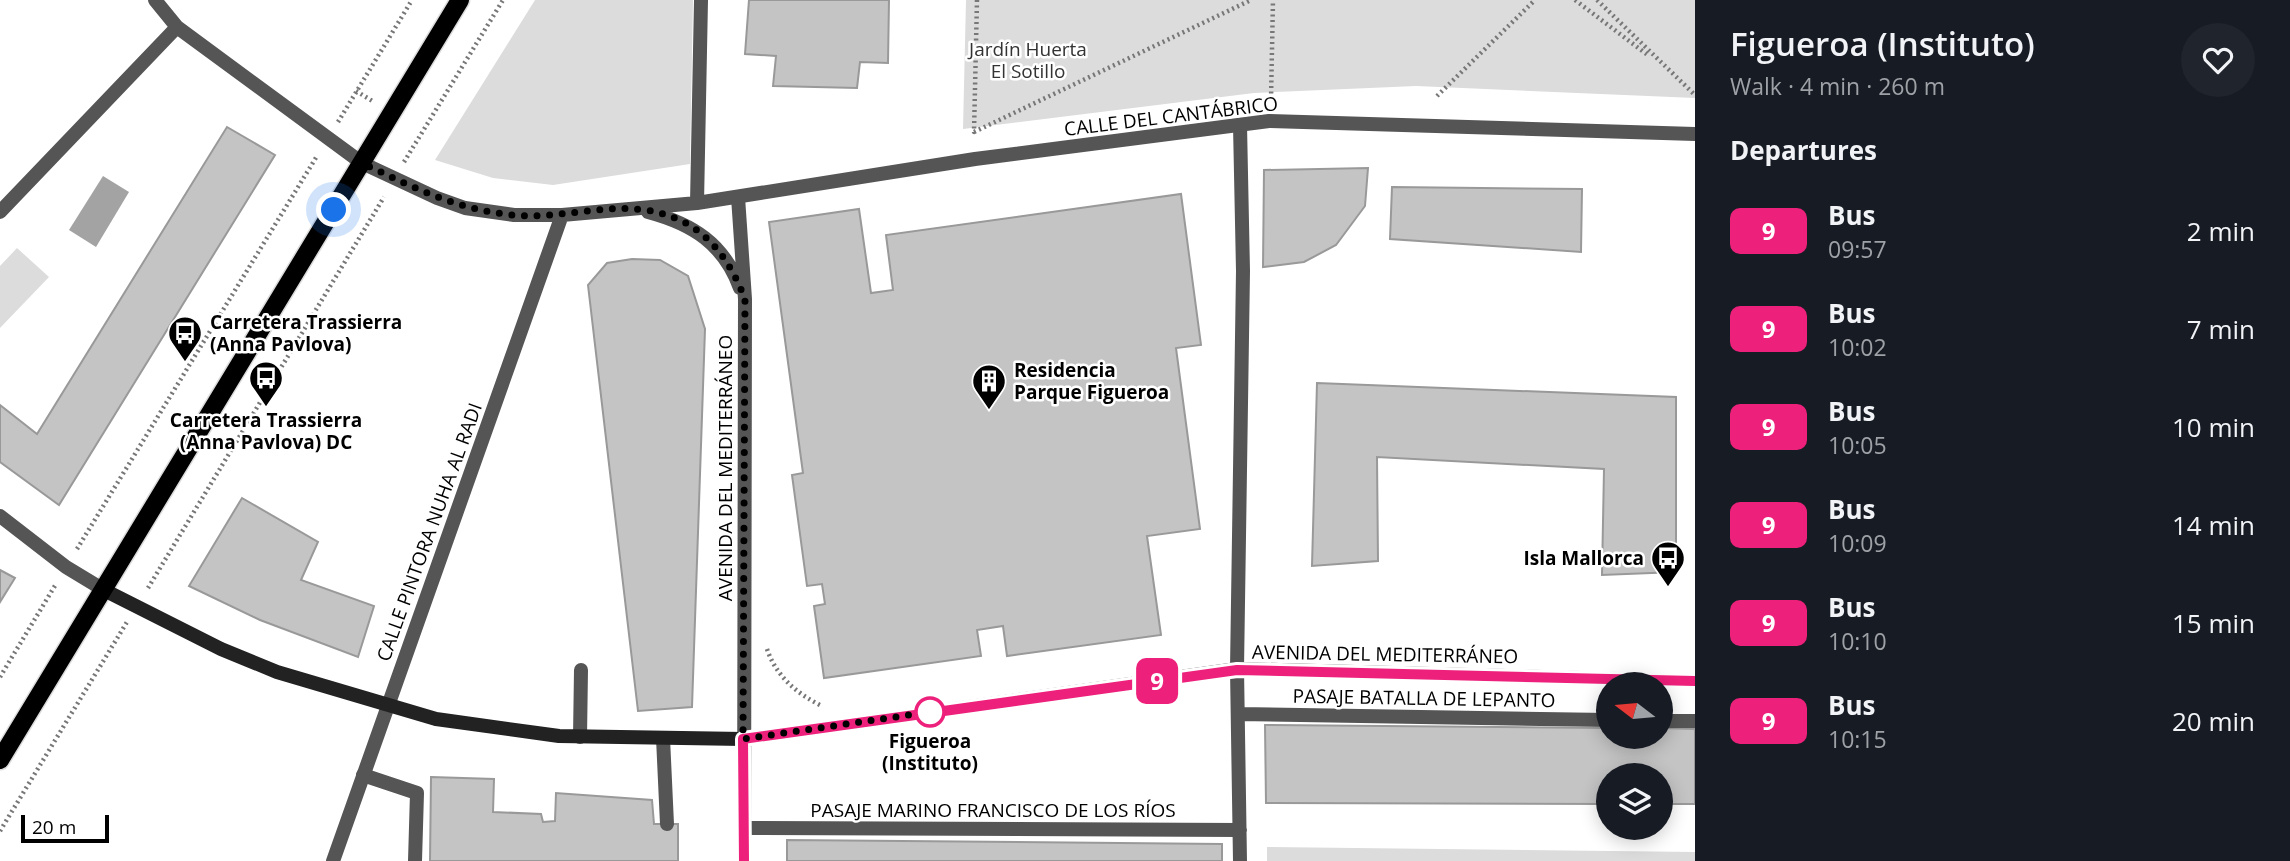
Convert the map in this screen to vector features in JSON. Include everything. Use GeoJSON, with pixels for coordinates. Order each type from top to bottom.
{"type":"FeatureCollection","features":[{"type":"Feature","properties":{"kind":"main road"},"geometry":{"type":"LineString","coordinates":[[0,760],[460,0]]}},
{"type":"Feature","properties":{"kind":"main road"},"geometry":{"type":"LineString","coordinates":[[104,590],[220,649],[277,672],[387,706],[506,731],[580,737],[743,739]]}},
{"type":"Feature","properties":{"kind":"main road","name":"AVENIDA DEL MEDITERRÁNEO"},"geometry":{"type":"LineString","coordinates":[[743,739],[1237,670],[1695,681]]}},
{"type":"Feature","properties":{"kind":"street","name":"CALLE DEL CANTÁBRICO"},"geometry":{"type":"LineString","coordinates":[[155,0],[177,27],[362,163],[465,208],[514,215],[562,215],[697,203],[975,159],[1269,121],[1376,122],[1695,134]]}},
{"type":"Feature","properties":{"kind":"street"},"geometry":{"type":"LineString","coordinates":[[697,203],[701,0]]}},
{"type":"Feature","properties":{"kind":"street"},"geometry":{"type":"LineString","coordinates":[[0,212],[177,27]]}},
{"type":"Feature","properties":{"kind":"street"},"geometry":{"type":"LineString","coordinates":[[1240,125],[1243,271],[1237,670],[1240,861]]}},
{"type":"Feature","properties":{"kind":"street","name":"AVENIDA DEL MEDITERRÁNEO"},"geometry":{"type":"LineString","coordinates":[[738,197],[745,299],[744,861]]}},
{"type":"Feature","properties":{"kind":"street"},"geometry":{"type":"LineString","coordinates":[[636,209],[680,222],[708,238],[730,262],[745,299]]}},
{"type":"Feature","properties":{"kind":"street","name":"CALLE PINTORA NUHA AL RADI"},"geometry":{"type":"LineString","coordinates":[[333,861],[562,215]]}},
{"type":"Feature","properties":{"kind":"street"},"geometry":{"type":"LineString","coordinates":[[0,516],[66,567],[104,590]]}},
{"type":"Feature","properties":{"kind":"street"},"geometry":{"type":"LineString","coordinates":[[580,737],[581,670]]}},
{"type":"Feature","properties":{"kind":"street","name":"PASAJE BATALLA DE LEPANTO"},"geometry":{"type":"LineString","coordinates":[[1238,714],[1596,720]]}},
{"type":"Feature","properties":{"kind":"street"},"geometry":{"type":"LineString","coordinates":[[1673,721],[1695,721]]}},
{"type":"Feature","properties":{"kind":"street"},"geometry":{"type":"LineString","coordinates":[[663,738],[667,824]]}},
{"type":"Feature","properties":{"kind":"street"},"geometry":{"type":"LineString","coordinates":[[363,775],[418,793],[415,861]]}},
{"type":"Feature","properties":{"kind":"street","name":"PASAJE MARINO FRANCISCO DE LOS RÍOS"},"geometry":{"type":"LineString","coordinates":[[745,828],[1240,830]]}},
{"type":"Feature","properties":{"kind":"path"},"geometry":{"type":"LineString","coordinates":[[0,677],[412,0]]}},
{"type":"Feature","properties":{"kind":"path"},"geometry":{"type":"LineString","coordinates":[[0,831],[503,0]]}},
{"type":"Feature","properties":{"kind":"path"},"geometry":{"type":"LineString","coordinates":[[977,0],[974,132],[1251,0]]}},
{"type":"Feature","properties":{"kind":"path"},"geometry":{"type":"LineString","coordinates":[[1271,99],[1273,0]]}},
{"type":"Feature","properties":{"kind":"path"},"geometry":{"type":"LineString","coordinates":[[1437,96],[1535,0]]}},
{"type":"Feature","properties":{"kind":"path"},"geometry":{"type":"LineString","coordinates":[[1574,0],[1662,66]]}},
{"type":"Feature","properties":{"kind":"path"},"geometry":{"type":"LineString","coordinates":[[1597,0],[1662,66],[1695,95]]}},
{"type":"Feature","properties":{"kind":"green space"},"geometry":{"type":"Polygon","coordinates":[[[535,0],[693,0],[690,164],[553,185],[493,178],[435,160],[535,0]]]}},
{"type":"Feature","properties":{"kind":"green space","name":"Jardín Huerta El Sotillo"},"geometry":{"type":"Polygon","coordinates":[[[966,0],[1695,0],[1695,98],[1416,86],[1254,93],[963,129],[966,0]]]}},
{"type":"Feature","properties":{"kind":"green space"},"geometry":{"type":"Polygon","coordinates":[[[17,248],[49,277],[0,328],[0,266],[17,248]]]}},
{"type":"Feature","properties":{"kind":"green space"},"geometry":{"type":"Polygon","coordinates":[[[1267,847],[1695,852],[1695,861],[1267,861],[1267,847]]]}},
{"type":"Feature","properties":{"kind":"shaded area"},"geometry":{"type":"Polygon","coordinates":[[[103,176],[129,192],[96,247],[69,230],[103,176]]]}},
{"type":"Feature","properties":{"kind":"building"},"geometry":{"type":"Polygon","coordinates":[[[749,0],[889,0],[888,63],[860,62],[857,88],[773,86],[776,56],[745,54],[749,0]]]}},
{"type":"Feature","properties":{"kind":"building"},"geometry":{"type":"Polygon","coordinates":[[[227,127],[275,155],[59,505],[0,462],[0,405],[37,434],[227,127]]]}},
{"type":"Feature","properties":{"kind":"building"},"geometry":{"type":"Polygon","coordinates":[[[1368,168],[1365,206],[1336,245],[1304,262],[1263,267],[1264,170],[1368,168]]]}},
{"type":"Feature","properties":{"kind":"building"},"geometry":{"type":"Polygon","coordinates":[[[1392,187],[1582,189],[1581,252],[1390,239],[1392,187]]]}},
{"type":"Feature","properties":{"kind":"building","name":"Residencia Parque Figueroa"},"geometry":{"type":"Polygon","coordinates":[[[1181,194],[1201,345],[1176,348],[1200,529],[1147,536],[1161,635],[1007,656],[1003,626],[977,630],[981,656],[824,678],[814,606],[825,604],[822,584],[807,586],[792,475],[803,473],[769,222],[859,209],[871,293],[893,290],[886,235],[1181,194]]]}},
{"type":"Feature","properties":{"kind":"building"},"geometry":{"type":"Polygon","coordinates":[[[632,259],[660,260],[688,276],[705,329],[692,707],[638,711],[588,285],[607,263],[632,259]]]}},
{"type":"Feature","properties":{"kind":"building"},"geometry":{"type":"Polygon","coordinates":[[[1317,383],[1676,397],[1676,572],[1602,575],[1604,469],[1377,457],[1378,561],[1312,566],[1317,383]]]}},
{"type":"Feature","properties":{"kind":"building"},"geometry":{"type":"Polygon","coordinates":[[[242,498],[318,542],[301,580],[374,606],[358,657],[260,620],[189,586],[242,498]]]}},
{"type":"Feature","properties":{"kind":"building"},"geometry":{"type":"Polygon","coordinates":[[[0,570],[15,578],[0,602],[0,570]]]}},
{"type":"Feature","properties":{"kind":"building"},"geometry":{"type":"Polygon","coordinates":[[[1265,725],[1596,728],[1596,749],[1673,749],[1673,728],[1695,729],[1695,804],[1673,804],[1673,763],[1596,763],[1596,804],[1266,803],[1265,725]]]}},
{"type":"Feature","properties":{"kind":"building"},"geometry":{"type":"Polygon","coordinates":[[[431,777],[494,779],[493,812],[541,814],[543,822],[555,821],[556,793],[652,800],[654,824],[678,824],[678,861],[430,861],[431,777]]]}},
{"type":"Feature","properties":{"kind":"building"},"geometry":{"type":"Polygon","coordinates":[[[787,840],[1222,844],[1222,861],[787,861],[787,840]]]}},
{"type":"Feature","properties":{"kind":"bus line","name":"9"},"geometry":{"type":"LineString","coordinates":[[744,861],[743,739],[1237,670],[1695,681]]}},
{"type":"Feature","properties":{"kind":"place","name":"Carretera Trassierra (Anna Pavlova)"},"geometry":{"type":"Point","coordinates":[185,363]}},
{"type":"Feature","properties":{"kind":"place","name":"Carretera Trassierra (Anna Pavlova) DC"},"geometry":{"type":"Point","coordinates":[266,408]}},
{"type":"Feature","properties":{"kind":"place","name":"Residencia Parque Figueroa"},"geometry":{"type":"Point","coordinates":[989,411]}},
{"type":"Feature","properties":{"kind":"place","name":"Isla Mallorca"},"geometry":{"type":"Point","coordinates":[1668,588]}},
{"type":"Feature","properties":{"kind":"place","name":"Figueroa (Instituto)"},"geometry":{"type":"Point","coordinates":[930,712]}},
{"type":"Feature","properties":{"kind":"route"},"geometry":{"type":"LineString","coordinates":[[334,210],[362,163],[465,208],[514,215],[562,215],[636,209],[680,222],[708,238],[730,262],[745,299],[743,739],[930,712]]}}]}
